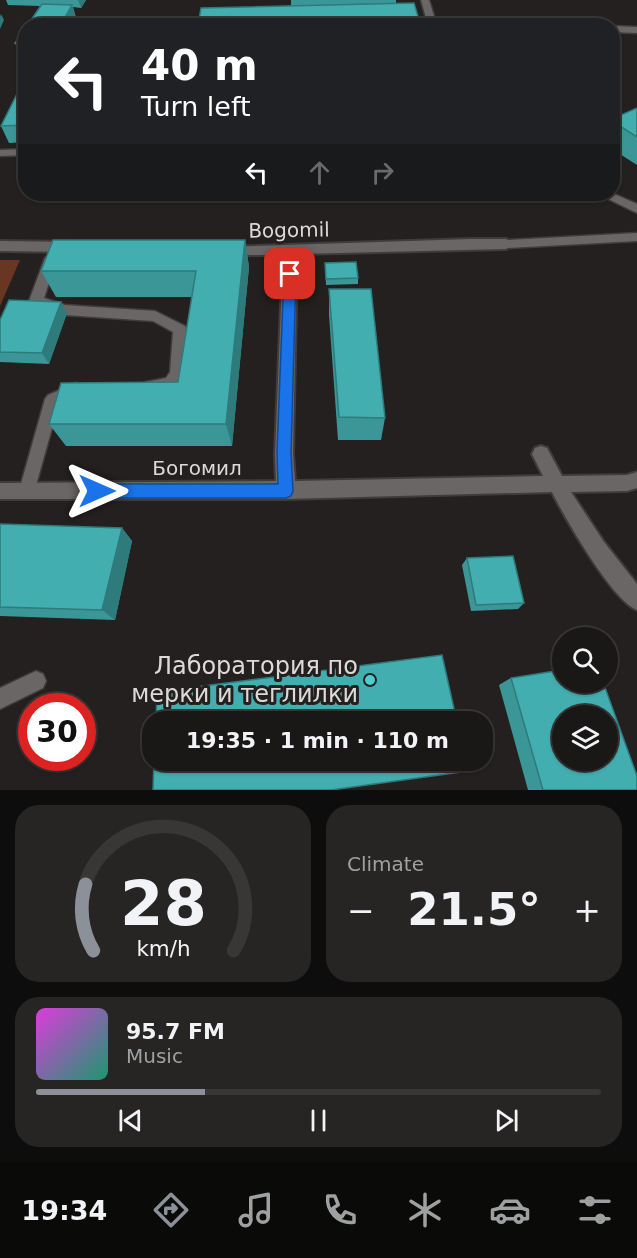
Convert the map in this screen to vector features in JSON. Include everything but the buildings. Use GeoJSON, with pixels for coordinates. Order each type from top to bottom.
{"type":"FeatureCollection","features":[{"type":"Feature","properties":{"kind":"street","name":"Bogomil"},"geometry":{"type":"LineString","coordinates":[[208,250],[291,252],[440,243],[506,244]]}},
{"type":"Feature","properties":{"kind":"street"},"geometry":{"type":"LineString","coordinates":[[0,246],[91,248]]}},
{"type":"Feature","properties":{"kind":"street"},"geometry":{"type":"LineString","coordinates":[[286,491],[284,453],[291,252]]}},
{"type":"Feature","properties":{"kind":"street"},"geometry":{"type":"LineString","coordinates":[[541,454],[557,486],[608,566],[637,600]]}},
{"type":"Feature","properties":{"kind":"street","name":"Богомил"},"geometry":{"type":"LineString","coordinates":[[0,491],[286,491],[557,486],[627,483],[637,480]]}},
{"type":"Feature","properties":{"kind":"lane"},"geometry":{"type":"LineString","coordinates":[[425,0],[431,18]]}},
{"type":"Feature","properties":{"kind":"lane"},"geometry":{"type":"LineString","coordinates":[[620,29],[637,30]]}},
{"type":"Feature","properties":{"kind":"lane"},"geometry":{"type":"LineString","coordinates":[[0,153],[18,152]]}},
{"type":"Feature","properties":{"kind":"lane"},"geometry":{"type":"LineString","coordinates":[[619,201],[637,209]]}},
{"type":"Feature","properties":{"kind":"lane"},"geometry":{"type":"LineString","coordinates":[[506,244],[637,237]]}},
{"type":"Feature","properties":{"kind":"lane"},"geometry":{"type":"LineString","coordinates":[[55,247],[36,302],[65,310],[155,316],[180,330],[177,373],[174,378],[170,383],[158,386],[135,387]]}},
{"type":"Feature","properties":{"kind":"lane"},"geometry":{"type":"LineString","coordinates":[[27,491],[53,399],[76,389],[88,389]]}},
{"type":"Feature","properties":{"kind":"lane"},"geometry":{"type":"LineString","coordinates":[[0,699],[36,681]]}},
{"type":"Feature","properties":{"kind":"shaded area"},"geometry":{"type":"Polygon","coordinates":[[[0,260],[20,260],[0,306],[0,260]]]}},
{"type":"Feature","properties":{"kind":"place","name":"Лаборатория по мерки и теглилки"},"geometry":{"type":"Point","coordinates":[370,680]}},
{"type":"Feature","properties":{"kind":"route"},"geometry":{"type":"LineString","coordinates":[[97,491],[286,491],[284,453],[290,274]]}}]}
